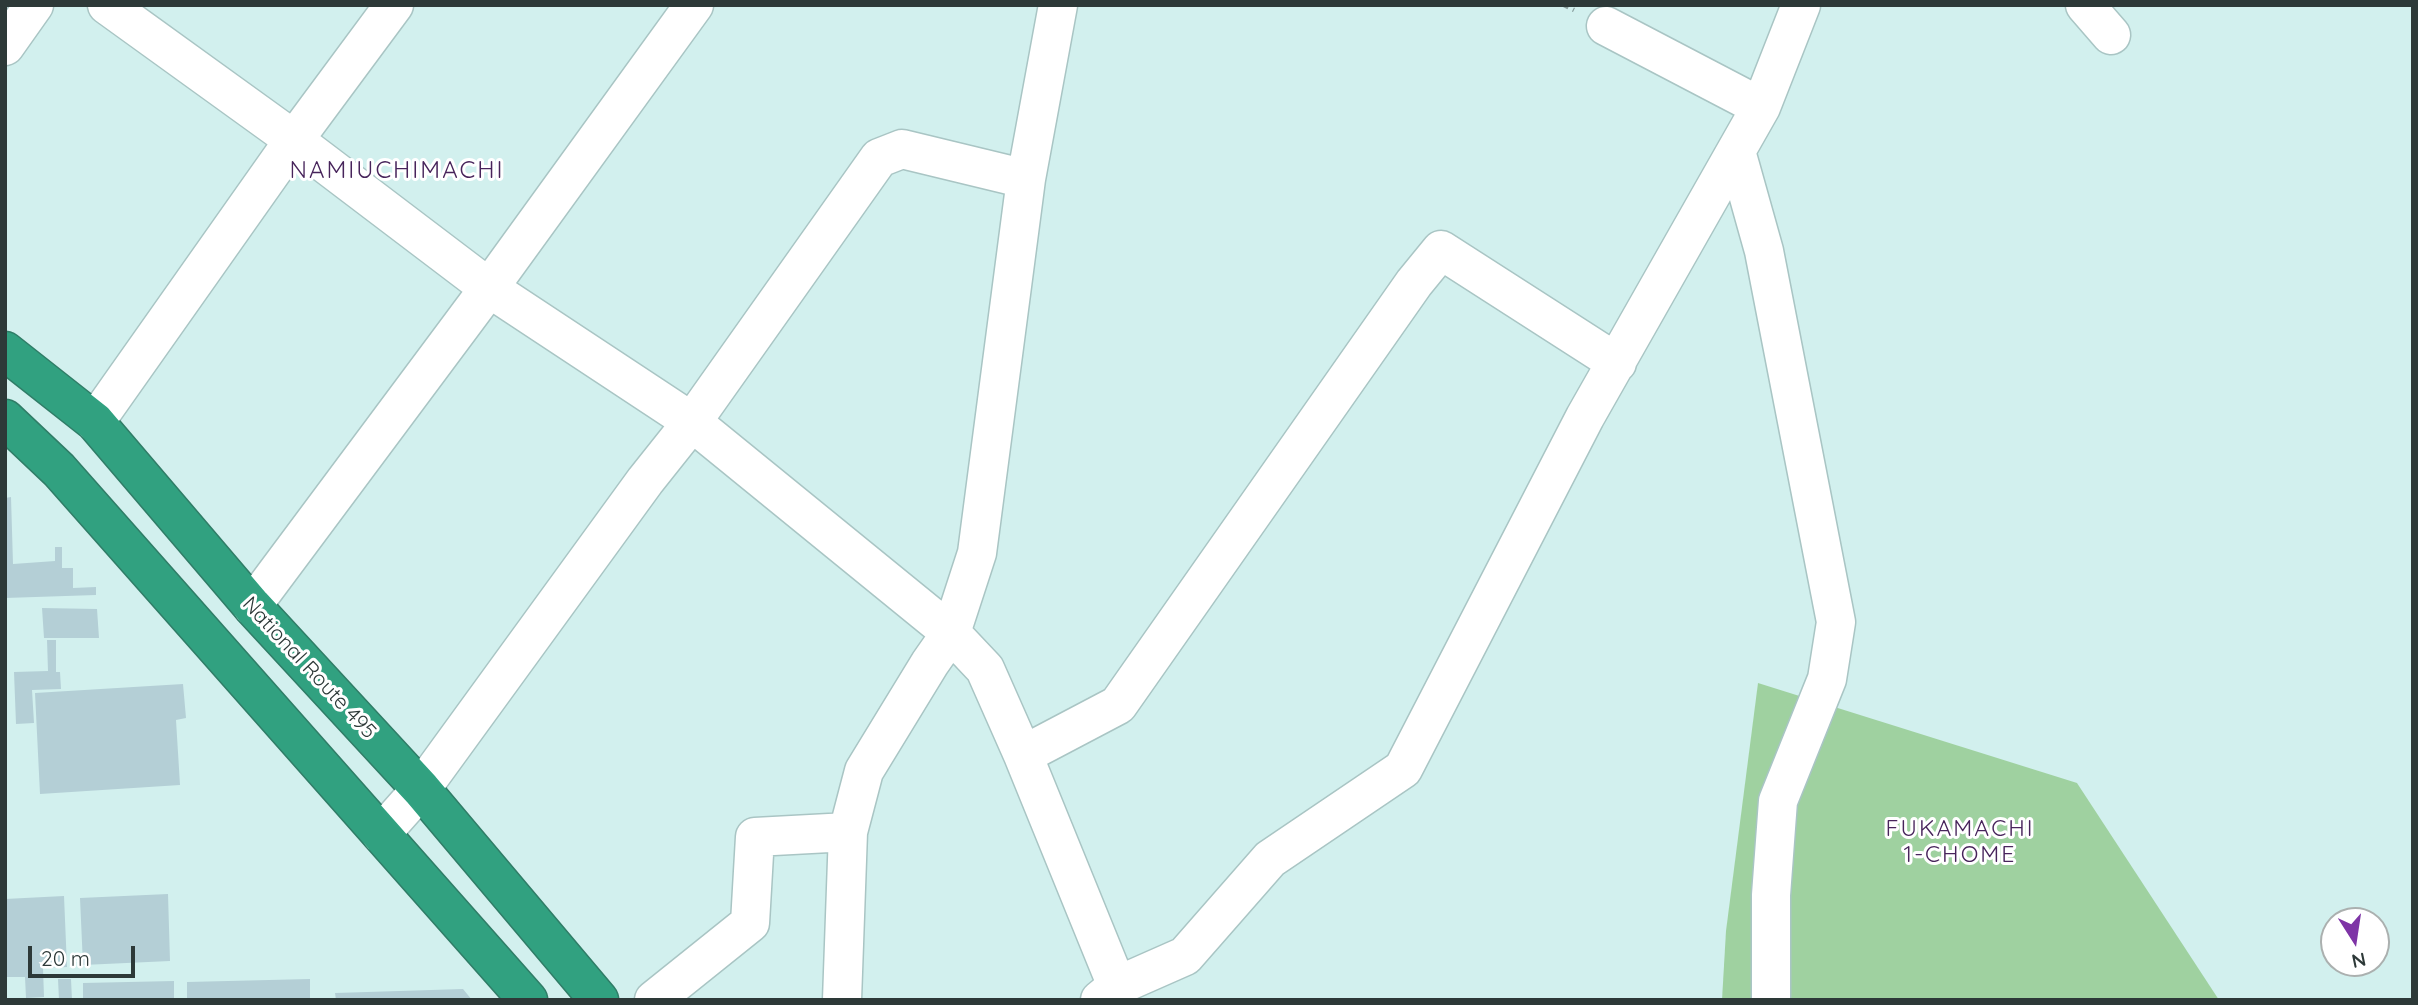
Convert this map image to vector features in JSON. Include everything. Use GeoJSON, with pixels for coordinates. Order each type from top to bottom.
{"type":"FeatureCollection","features":[{"type":"Feature","properties":{"kind":"highway","name":"National Route 495"},"geometry":{"type":"LineString","coordinates":[[5,351],[95,422],[251,606],[421,789],[599,1000]]}},
{"type":"Feature","properties":{"kind":"highway"},"geometry":{"type":"LineString","coordinates":[[5,419],[59,470],[528,1000]]}},
{"type":"Feature","properties":{"kind":"street"},"geometry":{"type":"LineString","coordinates":[[5,46],[34,5]]}},
{"type":"Feature","properties":{"kind":"street"},"geometry":{"type":"LineString","coordinates":[[107,5],[294,140],[489,289],[692,422],[951,634],[985,669],[1023,755],[1109,993],[1185,956],[1270,859],[1403,769],[1585,417],[1761,107],[1801,5]]}},
{"type":"Feature","properties":{"kind":"street"},"geometry":{"type":"LineString","coordinates":[[95,422],[294,140],[394,5]]}},
{"type":"Feature","properties":{"kind":"street"},"geometry":{"type":"LineString","coordinates":[[251,606],[489,289],[694,5]]}},
{"type":"Feature","properties":{"kind":"street"},"geometry":{"type":"LineString","coordinates":[[842,1000],[848,832],[864,771],[930,663],[951,634],[977,553],[1026,179],[1058,5]]}},
{"type":"Feature","properties":{"kind":"street"},"geometry":{"type":"LineString","coordinates":[[2085,5],[2111,35]]}},
{"type":"Feature","properties":{"kind":"street"},"geometry":{"type":"LineString","coordinates":[[1606,26],[1761,107]]}},
{"type":"Feature","properties":{"kind":"street"},"geometry":{"type":"LineString","coordinates":[[381,834],[421,789],[645,481],[692,422],[879,158],[902,149],[1026,179]]}},
{"type":"Feature","properties":{"kind":"street"},"geometry":{"type":"LineString","coordinates":[[1736,151],[1764,251],[1836,622],[1827,679],[1778,801],[1771,895],[1771,1000]]}},
{"type":"Feature","properties":{"kind":"street"},"geometry":{"type":"LineString","coordinates":[[1023,755],[1118,705],[1414,283],[1441,250],[1616,363]]}},
{"type":"Feature","properties":{"kind":"street"},"geometry":{"type":"LineString","coordinates":[[654,1000],[750,923],[755,837],[848,832]]}},
{"type":"Feature","properties":{"kind":"green space"},"geometry":{"type":"Polygon","coordinates":[[[1758,683],[2077,783],[2219,1000],[1722,1000],[1726,931],[1758,683]]]}},
{"type":"Feature","properties":{"kind":"building"},"geometry":{"type":"Polygon","coordinates":[[[11,497],[13,564],[55,561],[55,547],[62,547],[62,568],[73,568],[73,588],[96,587],[96,595],[5,598],[5,498],[11,497]]]}},
{"type":"Feature","properties":{"kind":"building"},"geometry":{"type":"Polygon","coordinates":[[[42,608],[97,609],[99,638],[44,638],[42,608]]]}},
{"type":"Feature","properties":{"kind":"building"},"geometry":{"type":"Polygon","coordinates":[[[47,640],[56,640],[56,672],[60,672],[61,689],[32,690],[34,723],[16,724],[14,672],[48,671],[47,640]]]}},
{"type":"Feature","properties":{"kind":"building"},"geometry":{"type":"Polygon","coordinates":[[[183,684],[186,718],[176,720],[180,785],[40,794],[35,693],[183,684]]]}},
{"type":"Feature","properties":{"kind":"building"},"geometry":{"type":"Polygon","coordinates":[[[168,894],[170,961],[83,965],[80,898],[168,894]]]}},
{"type":"Feature","properties":{"kind":"building"},"geometry":{"type":"Polygon","coordinates":[[[64,896],[67,967],[43,968],[44,997],[26,998],[25,977],[5,977],[5,899],[64,896]]]}},
{"type":"Feature","properties":{"kind":"building"},"geometry":{"type":"Polygon","coordinates":[[[58,979],[71,979],[72,1000],[59,1000],[58,979]]]}},
{"type":"Feature","properties":{"kind":"building"},"geometry":{"type":"Polygon","coordinates":[[[310,979],[310,1000],[187,1000],[187,982],[310,979]]]}},
{"type":"Feature","properties":{"kind":"building"},"geometry":{"type":"Polygon","coordinates":[[[174,981],[174,1000],[83,1000],[83,983],[174,981]]]}},
{"type":"Feature","properties":{"kind":"building"},"geometry":{"type":"Polygon","coordinates":[[[463,989],[472,1000],[336,1000],[335,993],[463,989]]]}},
{"type":"Feature","properties":{"kind":"district","name":"NAMIUCHIMACHI"},"geometry":{"type":"Point","coordinates":[397,171]}},
{"type":"Feature","properties":{"kind":"district","name":"FUKAMACHI 1-CHOME"},"geometry":{"type":"Point","coordinates":[1960,842]}}]}
